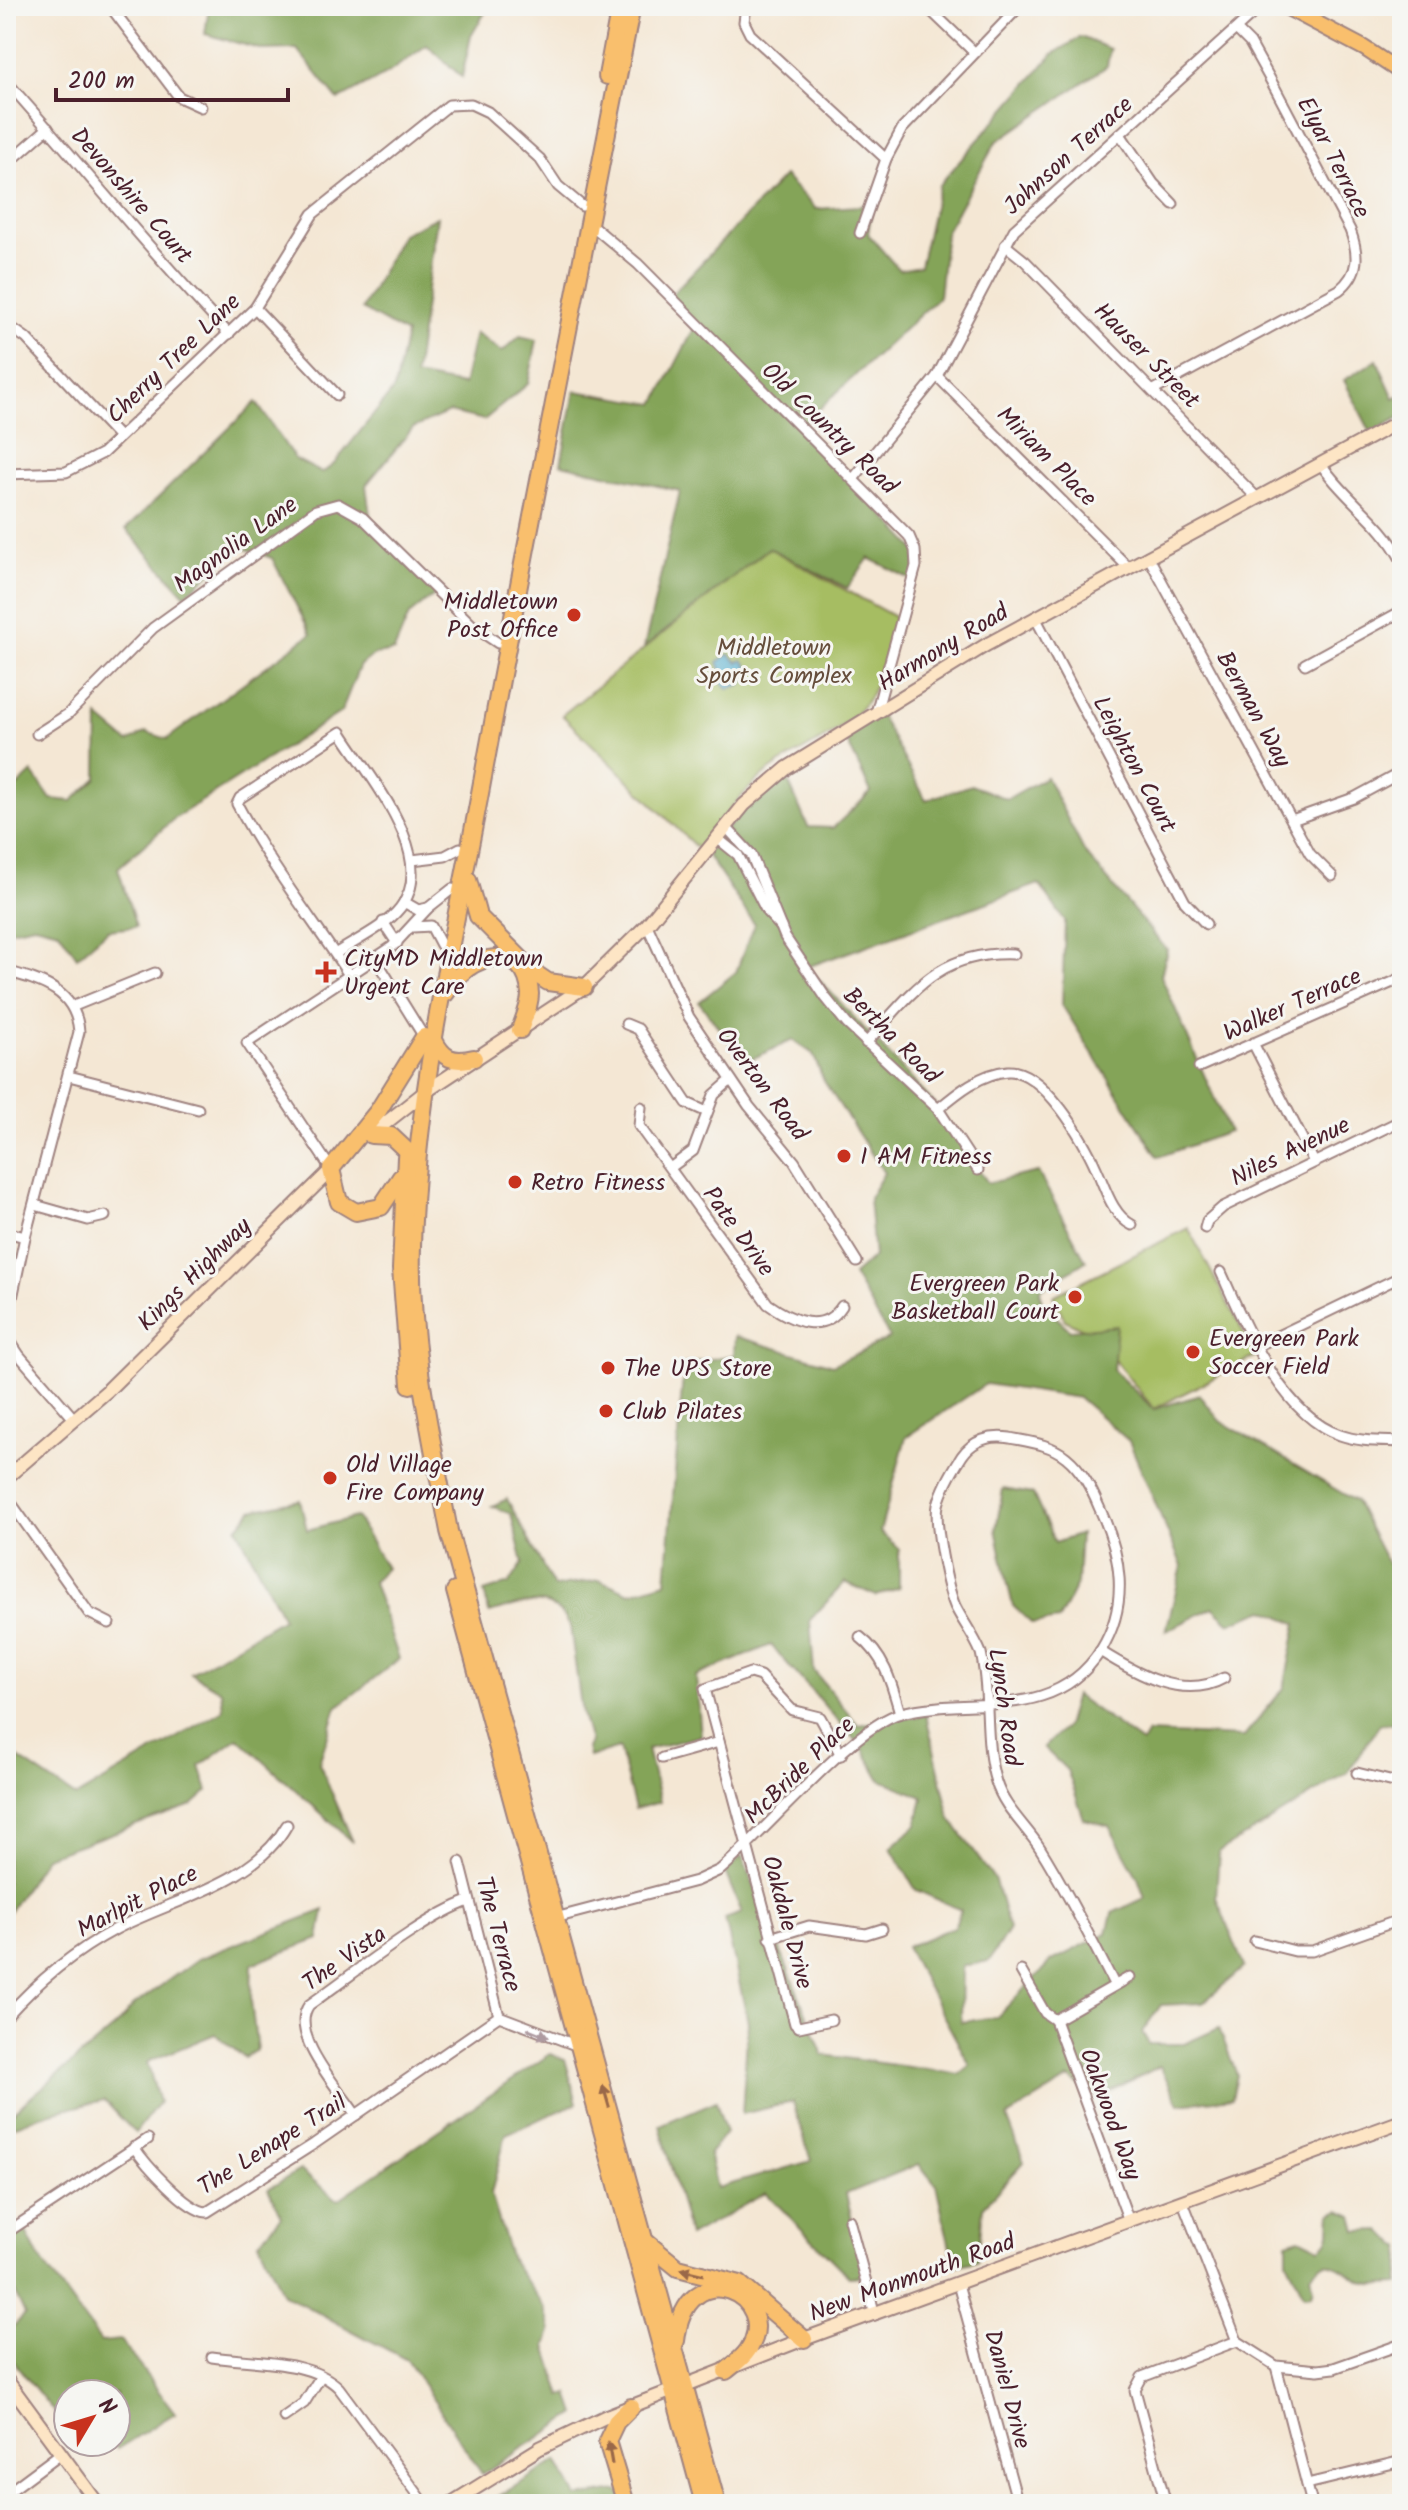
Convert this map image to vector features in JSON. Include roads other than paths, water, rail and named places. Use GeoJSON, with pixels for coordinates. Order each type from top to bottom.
{"type":"FeatureCollection","features":[{"type":"Feature","properties":{"kind":"highway"},"geometry":{"type":"LineString","coordinates":[[405,1170],[388,1200],[364,1213],[350,1210],[339,1202],[331,1169],[429,1038],[442,1001],[498,643],[620,6]]}},
{"type":"Feature","properties":{"kind":"highway"},"geometry":{"type":"LineString","coordinates":[[632,6],[464,855],[452,889],[441,945],[429,1038],[407,1151],[402,1300],[407,1366],[421,1455],[451,1577],[578,2046],[678,2390],[717,2504]]}},
{"type":"Feature","properties":{"kind":"highway"},"geometry":{"type":"LineString","coordinates":[[464,855],[471,900],[484,923],[541,978],[584,987]]}},
{"type":"Feature","properties":{"kind":"highway"},"geometry":{"type":"LineString","coordinates":[[442,1001],[456,977],[471,963],[491,957],[507,961],[521,971],[530,993],[520,1030]]}},
{"type":"Feature","properties":{"kind":"highway"},"geometry":{"type":"LineString","coordinates":[[429,1038],[450,1060],[474,1058]]}},
{"type":"Feature","properties":{"kind":"highway"},"geometry":{"type":"LineString","coordinates":[[419,1096],[412,1249],[414,1316],[425,1420],[449,1531],[675,2350]]}},
{"type":"Feature","properties":{"kind":"highway"},"geometry":{"type":"LineString","coordinates":[[371,1135],[391,1136],[407,1151]]}},
{"type":"Feature","properties":{"kind":"highway"},"geometry":{"type":"LineString","coordinates":[[644,2240],[678,2268],[740,2284],[804,2339]]}},
{"type":"Feature","properties":{"kind":"highway"},"geometry":{"type":"LineString","coordinates":[[704,2504],[678,2390],[675,2350],[678,2319],[690,2299],[704,2290],[729,2290],[747,2302],[757,2326],[748,2352],[726,2371]]}},
{"type":"Feature","properties":{"kind":"highway"},"geometry":{"type":"LineString","coordinates":[[626,2504],[607,2441],[616,2422],[631,2407]]}},
{"type":"Feature","properties":{"kind":"highway"},"geometry":{"type":"LineString","coordinates":[[690,2504],[695,2471]]}},
{"type":"Feature","properties":{"kind":"main road"},"geometry":{"type":"LineString","coordinates":[[1284,6],[1364,48],[1402,73]]}},
{"type":"Feature","properties":{"kind":"street"},"geometry":{"type":"LineString","coordinates":[[110,6],[179,97],[201,107]]}},
{"type":"Feature","properties":{"kind":"street"},"geometry":{"type":"LineString","coordinates":[[746,6],[744,22],[750,34],[886,159]]}},
{"type":"Feature","properties":{"kind":"street"},"geometry":{"type":"LineString","coordinates":[[926,6],[974,52]]}},
{"type":"Feature","properties":{"kind":"street"},"geometry":{"type":"LineString","coordinates":[[860,233],[886,159],[909,121],[1020,6]]}},
{"type":"Feature","properties":{"kind":"street","name":"Johnson Terrace"},"geometry":{"type":"LineString","coordinates":[[854,478],[937,376],[1005,245],[1022,221],[1238,31],[1261,6]]}},
{"type":"Feature","properties":{"kind":"street","name":"Elyar Terrace"},"geometry":{"type":"LineString","coordinates":[[1154,390],[1339,290],[1356,270],[1357,256],[1350,230],[1250,43],[1238,31]]}},
{"type":"Feature","properties":{"kind":"street","name":"Devonshire Court"},"geometry":{"type":"LineString","coordinates":[[6,81],[122,212],[146,247],[229,334]]}},
{"type":"Feature","properties":{"kind":"street","name":"Cherry Tree Lane"},"geometry":{"type":"LineString","coordinates":[[6,474],[66,472],[93,460],[255,308],[313,214],[449,105],[471,104],[488,112],[540,159],[558,186],[582,206]]}},
{"type":"Feature","properties":{"kind":"street"},"geometry":{"type":"LineString","coordinates":[[6,165],[48,128]]}},
{"type":"Feature","properties":{"kind":"street"},"geometry":{"type":"LineString","coordinates":[[1120,134],[1153,183],[1173,204]]}},
{"type":"Feature","properties":{"kind":"street","name":"Old Country Road"},"geometry":{"type":"LineString","coordinates":[[589,222],[638,264],[907,533],[916,558],[876,713]]}},
{"type":"Feature","properties":{"kind":"street","name":"Hauser Street"},"geometry":{"type":"LineString","coordinates":[[1005,245],[1025,261],[1154,390],[1257,498]]}},
{"type":"Feature","properties":{"kind":"street"},"geometry":{"type":"LineString","coordinates":[[255,308],[337,395]]}},
{"type":"Feature","properties":{"kind":"street"},"geometry":{"type":"LineString","coordinates":[[6,324],[26,338],[119,437]]}},
{"type":"Feature","properties":{"kind":"street","name":"Miriam Place"},"geometry":{"type":"LineString","coordinates":[[937,376],[1128,567]]}},
{"type":"Feature","properties":{"kind":"street","name":"Harmony Road"},"geometry":{"type":"LineString","coordinates":[[419,1096],[584,987],[647,925],[726,827],[769,781],[1035,617],[1402,420]]}},
{"type":"Feature","properties":{"kind":"street"},"geometry":{"type":"LineString","coordinates":[[1321,464],[1337,486],[1381,527],[1402,561]]}},
{"type":"Feature","properties":{"kind":"street","name":"Magnolia Lane"},"geometry":{"type":"LineString","coordinates":[[37,734],[68,714],[171,614],[316,510],[332,504],[345,506],[370,524],[474,627],[498,643]]}},
{"type":"Feature","properties":{"kind":"street","name":"Berman Way"},"geometry":{"type":"LineString","coordinates":[[1148,556],[1313,859],[1332,876]]}},
{"type":"Feature","properties":{"kind":"street"},"geometry":{"type":"LineString","coordinates":[[1305,664],[1402,611]]}},
{"type":"Feature","properties":{"kind":"street","name":"Leighton Court"},"geometry":{"type":"LineString","coordinates":[[1035,617],[1185,902],[1206,924]]}},
{"type":"Feature","properties":{"kind":"street"},"geometry":{"type":"LineString","coordinates":[[335,954],[383,922],[404,902],[412,879],[412,860],[406,835],[341,732],[239,799],[238,806],[335,954],[349,975]]}},
{"type":"Feature","properties":{"kind":"street"},"geometry":{"type":"LineString","coordinates":[[1292,820],[1354,798],[1402,772]]}},
{"type":"Feature","properties":{"kind":"street","name":"Bertha Road"},"geometry":{"type":"LineString","coordinates":[[726,827],[751,854],[781,927],[826,998],[866,1043],[938,1109],[978,1170]]}},
{"type":"Feature","properties":{"kind":"street","name":"Bertha Road"},"geometry":{"type":"LineString","coordinates":[[717,838],[738,855],[767,912],[781,927]]}},
{"type":"Feature","properties":{"kind":"street"},"geometry":{"type":"LineString","coordinates":[[412,860],[464,855]]}},
{"type":"Feature","properties":{"kind":"street"},"geometry":{"type":"LineString","coordinates":[[331,1169],[247,1043],[397,943],[428,908],[452,889]]}},
{"type":"Feature","properties":{"kind":"street"},"geometry":{"type":"LineString","coordinates":[[404,902],[418,910],[428,908]]}},
{"type":"Feature","properties":{"kind":"street"},"geometry":{"type":"LineString","coordinates":[[383,922],[397,943]]}},
{"type":"Feature","properties":{"kind":"street","name":"Overton Road"},"geometry":{"type":"LineString","coordinates":[[647,925],[689,1017],[731,1080],[794,1161],[857,1262]]}},
{"type":"Feature","properties":{"kind":"street"},"geometry":{"type":"LineString","coordinates":[[413,927],[431,926],[441,945]]}},
{"type":"Feature","properties":{"kind":"street"},"geometry":{"type":"LineString","coordinates":[[866,1043],[926,980],[946,965],[978,954],[1014,954]]}},
{"type":"Feature","properties":{"kind":"street"},"geometry":{"type":"LineString","coordinates":[[375,958],[429,1038]]}},
{"type":"Feature","properties":{"kind":"street"},"geometry":{"type":"LineString","coordinates":[[6,971],[46,983],[74,1006],[79,1032],[25,1237],[6,1327]]}},
{"type":"Feature","properties":{"kind":"street"},"geometry":{"type":"LineString","coordinates":[[74,1006],[155,973]]}},
{"type":"Feature","properties":{"kind":"street","name":"Walker Terrace"},"geometry":{"type":"LineString","coordinates":[[1199,1067],[1402,978]]}},
{"type":"Feature","properties":{"kind":"street"},"geometry":{"type":"LineString","coordinates":[[626,1024],[638,1029],[687,1103],[707,1112]]}},
{"type":"Feature","properties":{"kind":"street"},"geometry":{"type":"LineString","coordinates":[[1253,1043],[1314,1162]]}},
{"type":"Feature","properties":{"kind":"street"},"geometry":{"type":"LineString","coordinates":[[938,1109],[978,1081],[1003,1072],[1024,1075],[1061,1107],[1091,1156],[1113,1205],[1132,1225]]}},
{"type":"Feature","properties":{"kind":"street"},"geometry":{"type":"LineString","coordinates":[[69,1076],[198,1109]]}},
{"type":"Feature","properties":{"kind":"street"},"geometry":{"type":"LineString","coordinates":[[670,1168],[693,1151],[707,1112],[720,1088],[731,1080]]}},
{"type":"Feature","properties":{"kind":"street","name":"Kings Highway"},"geometry":{"type":"LineString","coordinates":[[6,1478],[75,1420],[331,1169],[419,1096]]}},
{"type":"Feature","properties":{"kind":"street","name":"Pate Drive"},"geometry":{"type":"LineString","coordinates":[[641,1107],[639,1126],[768,1304],[783,1315],[814,1323],[826,1322],[842,1306]]}},
{"type":"Feature","properties":{"kind":"street","name":"Niles Avenue"},"geometry":{"type":"LineString","coordinates":[[1205,1228],[1207,1221],[1223,1207],[1402,1120]]}},
{"type":"Feature","properties":{"kind":"street"},"geometry":{"type":"LineString","coordinates":[[35,1205],[88,1220],[105,1216]]}},
{"type":"Feature","properties":{"kind":"street"},"geometry":{"type":"LineString","coordinates":[[6,1232],[25,1237]]}},
{"type":"Feature","properties":{"kind":"street"},"geometry":{"type":"LineString","coordinates":[[1221,1272],[1257,1346],[1296,1405],[1321,1426],[1349,1438],[1402,1442]]}},
{"type":"Feature","properties":{"kind":"street"},"geometry":{"type":"LineString","coordinates":[[1257,1346],[1402,1276]]}},
{"type":"Feature","properties":{"kind":"street"},"geometry":{"type":"LineString","coordinates":[[6,1335],[19,1355],[75,1420]]}},
{"type":"Feature","properties":{"kind":"street","name":"Lynch Road"},"geometry":{"type":"LineString","coordinates":[[1100,1651],[1119,1601],[1120,1563],[1113,1539],[1086,1480],[1066,1457],[1044,1445],[1003,1437],[979,1441],[961,1457],[937,1512],[952,1598],[981,1653],[992,1764],[1000,1791],[1041,1849],[1114,1984]]}},
{"type":"Feature","properties":{"kind":"street"},"geometry":{"type":"LineString","coordinates":[[6,1496],[89,1613],[109,1623]]}},
{"type":"Feature","properties":{"kind":"street"},"geometry":{"type":"LineString","coordinates":[[860,1637],[875,1650],[886,1670],[900,1713]]}},
{"type":"Feature","properties":{"kind":"street"},"geometry":{"type":"LineString","coordinates":[[1100,1651],[1139,1673],[1171,1684],[1199,1687],[1224,1678]]}},
{"type":"Feature","properties":{"kind":"street","name":"McBride Place"},"geometry":{"type":"LineString","coordinates":[[555,1918],[698,1881],[720,1870],[873,1727],[900,1713],[1020,1702],[1049,1693],[1072,1679],[1100,1651]]}},
{"type":"Feature","properties":{"kind":"street","name":"Oakdale Drive"},"geometry":{"type":"LineString","coordinates":[[831,2020],[799,2027],[795,2024],[705,1689],[750,1673],[760,1676],[792,1710],[820,1717],[841,1755]]}},
{"type":"Feature","properties":{"kind":"street"},"geometry":{"type":"LineString","coordinates":[[662,1758],[720,1745]]}},
{"type":"Feature","properties":{"kind":"street"},"geometry":{"type":"LineString","coordinates":[[1357,1773],[1402,1784]]}},
{"type":"Feature","properties":{"kind":"street","name":"Marlpit Place"},"geometry":{"type":"LineString","coordinates":[[6,2017],[65,1961],[118,1928],[245,1868],[273,1848],[287,1825]]}},
{"type":"Feature","properties":{"kind":"street","name":"The Terrace"},"geometry":{"type":"LineString","coordinates":[[460,1862],[499,2016]]}},
{"type":"Feature","properties":{"kind":"street","name":"The Vista"},"geometry":{"type":"LineString","coordinates":[[356,2115],[304,2036],[303,2014],[309,2005],[400,1943],[455,1906],[469,1901]]}},
{"type":"Feature","properties":{"kind":"street"},"geometry":{"type":"LineString","coordinates":[[1255,1941],[1295,1951],[1312,1951],[1402,1919]]}},
{"type":"Feature","properties":{"kind":"street"},"geometry":{"type":"LineString","coordinates":[[770,1938],[809,1926],[866,1934],[882,1929]]}},
{"type":"Feature","properties":{"kind":"street","name":"Oakwood Way"},"geometry":{"type":"LineString","coordinates":[[1021,1971],[1045,2013],[1055,2020],[1129,2221]]}},
{"type":"Feature","properties":{"kind":"street"},"geometry":{"type":"LineString","coordinates":[[1055,2020],[1130,1977]]}},
{"type":"Feature","properties":{"kind":"street"},"geometry":{"type":"LineString","coordinates":[[499,2016],[578,2046]]}},
{"type":"Feature","properties":{"kind":"street","name":"The Lenape Trail"},"geometry":{"type":"LineString","coordinates":[[134,2147],[143,2162],[195,2209],[207,2212],[356,2115],[499,2016]]}},
{"type":"Feature","properties":{"kind":"street","name":"New Monmouth Road"},"geometry":{"type":"LineString","coordinates":[[450,2504],[567,2434],[631,2407],[804,2339],[1402,2121]]}},
{"type":"Feature","properties":{"kind":"street"},"geometry":{"type":"LineString","coordinates":[[6,2233],[148,2139]]}},
{"type":"Feature","properties":{"kind":"street"},"geometry":{"type":"LineString","coordinates":[[1183,2202],[1237,2341],[1276,2366],[1334,2368],[1402,2344]]}},
{"type":"Feature","properties":{"kind":"street"},"geometry":{"type":"LineString","coordinates":[[849,2220],[875,2315]]}},
{"type":"Feature","properties":{"kind":"street","name":"Daniel Drive"},"geometry":{"type":"LineString","coordinates":[[958,2284],[1018,2504]]}},
{"type":"Feature","properties":{"kind":"street"},"geometry":{"type":"LineString","coordinates":[[1166,2504],[1135,2390],[1137,2382],[1142,2377],[1237,2341]]}},
{"type":"Feature","properties":{"kind":"street"},"geometry":{"type":"LineString","coordinates":[[212,2357],[302,2369],[321,2376],[339,2388],[425,2504]]}},
{"type":"Feature","properties":{"kind":"street"},"geometry":{"type":"LineString","coordinates":[[1276,2366],[1312,2504]]}},
{"type":"Feature","properties":{"kind":"street"},"geometry":{"type":"LineString","coordinates":[[284,2417],[304,2403],[321,2376]]}},
{"type":"Feature","properties":{"kind":"street"},"geometry":{"type":"LineString","coordinates":[[6,2379],[52,2441]]}},
{"type":"Feature","properties":{"kind":"street"},"geometry":{"type":"LineString","coordinates":[[6,2494],[54,2458]]}},
{"type":"Feature","properties":{"kind":"street"},"geometry":{"type":"LineString","coordinates":[[65,2458],[98,2504]]}},
{"type":"Feature","properties":{"kind":"street"},"geometry":{"type":"LineString","coordinates":[[1307,2484],[1402,2461]]}},
{"type":"Feature","properties":{"kind":"water"},"geometry":{"type":"Polygon","coordinates":[[[729,654],[737,662],[743,660],[752,672],[742,684],[728,689],[719,677],[722,673],[718,662],[729,654]]]}},
{"type":"Feature","properties":{"kind":"place","name":"Middletown Post Office"},"geometry":{"type":"Point","coordinates":[574,615]}},
{"type":"Feature","properties":{"kind":"place","name":"CityMD Middletown Urgent Care"},"geometry":{"type":"Point","coordinates":[326,972]}},
{"type":"Feature","properties":{"kind":"place","name":"I AM Fitness"},"geometry":{"type":"Point","coordinates":[844,1156]}},
{"type":"Feature","properties":{"kind":"place","name":"Retro Fitness"},"geometry":{"type":"Point","coordinates":[515,1182]}},
{"type":"Feature","properties":{"kind":"place","name":"Evergreen Park Basketball Court"},"geometry":{"type":"Point","coordinates":[1075,1297]}},
{"type":"Feature","properties":{"kind":"place","name":"Evergreen Park Soccer Field"},"geometry":{"type":"Point","coordinates":[1193,1352]}},
{"type":"Feature","properties":{"kind":"place","name":"The UPS Store"},"geometry":{"type":"Point","coordinates":[608,1368]}},
{"type":"Feature","properties":{"kind":"place","name":"Club Pilates"},"geometry":{"type":"Point","coordinates":[606,1411]}},
{"type":"Feature","properties":{"kind":"place","name":"Old Village Fire Company"},"geometry":{"type":"Point","coordinates":[330,1478]}},
{"type":"Feature","properties":{"kind":"park label","name":"Middletown Sports Complex"},"geometry":{"type":"Point","coordinates":[774,661]}}]}
